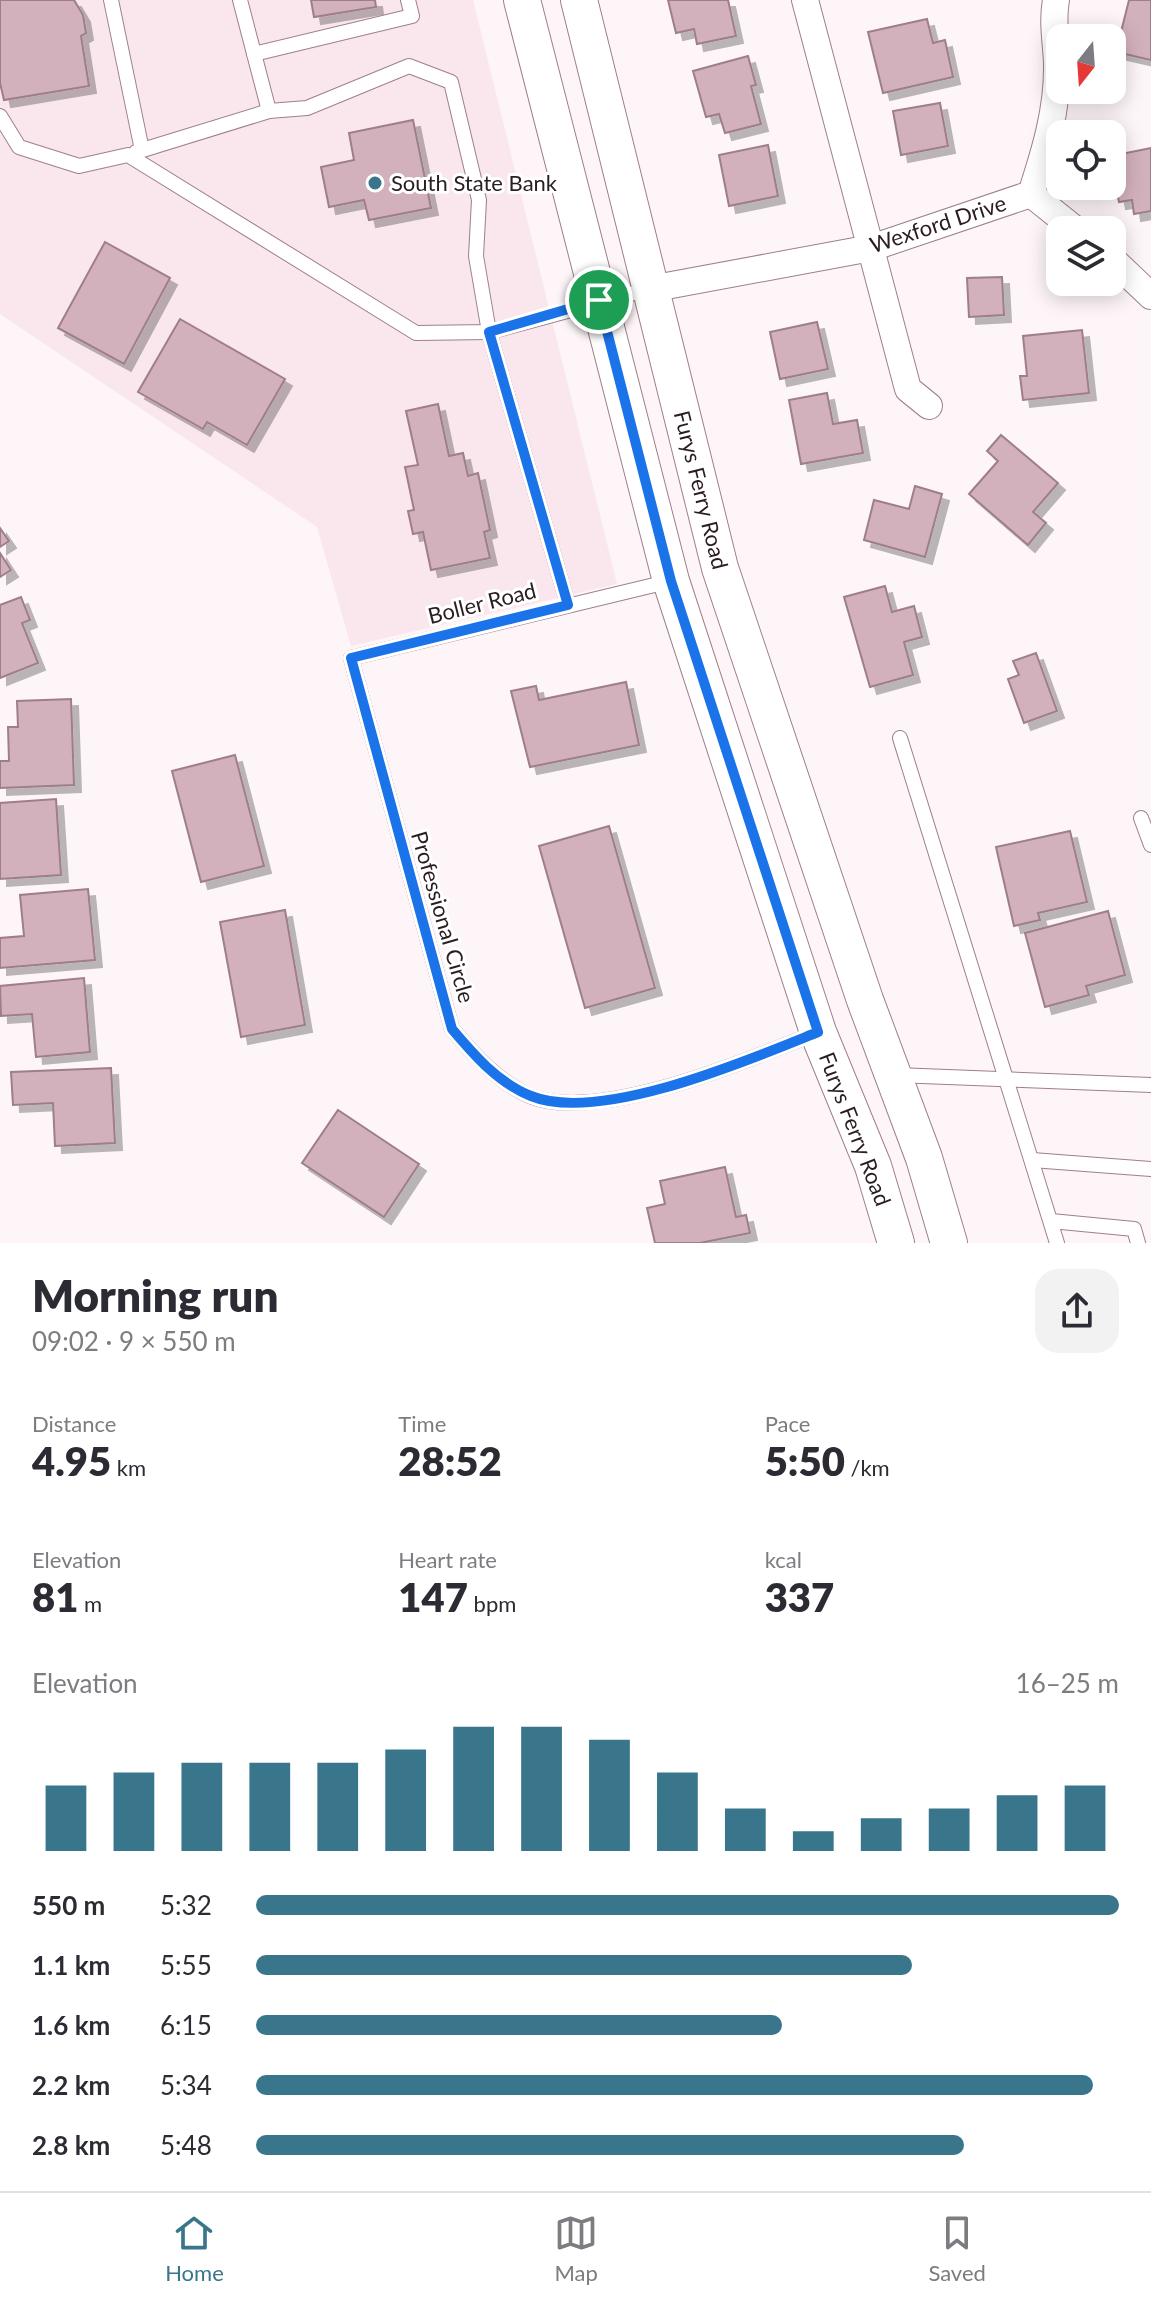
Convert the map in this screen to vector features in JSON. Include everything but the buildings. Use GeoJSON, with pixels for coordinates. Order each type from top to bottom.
{"type":"FeatureCollection","features":[{"type":"Feature","properties":{"kind":"main road","name":"Furys Ferry Road"},"geometry":{"type":"LineString","coordinates":[[522,0],[671,581],[818,1032],[873,1166],[896,1243]]}},
{"type":"Feature","properties":{"kind":"main road","name":"Furys Ferry Road"},"geometry":{"type":"LineString","coordinates":[[579,0],[720,568],[892,1075],[924,1158],[949,1243]]}},
{"type":"Feature","properties":{"kind":"street"},"geometry":{"type":"LineString","coordinates":[[805,0],[908,389],[929,406]]}},
{"type":"Feature","properties":{"kind":"street","name":"Wexford Drive"},"geometry":{"type":"LineString","coordinates":[[650,289],[871,248],[1031,194],[1051,132],[1057,64],[1052,20],[1056,0]]}},
{"type":"Feature","properties":{"kind":"street"},"geometry":{"type":"LineString","coordinates":[[1031,194],[1058,216]]}},
{"type":"Feature","properties":{"kind":"street"},"geometry":{"type":"LineString","coordinates":[[1126,272],[1151,296]]}},
{"type":"Feature","properties":{"kind":"lane"},"geometry":{"type":"LineString","coordinates":[[111,0],[135,152],[416,333],[489,332],[599,300],[650,289]]}},
{"type":"Feature","properties":{"kind":"lane"},"geometry":{"type":"LineString","coordinates":[[240,0],[269,111]]}},
{"type":"Feature","properties":{"kind":"lane"},"geometry":{"type":"LineString","coordinates":[[254,54],[412,16],[408,0]]}},
{"type":"Feature","properties":{"kind":"lane"},"geometry":{"type":"LineString","coordinates":[[0,116],[19,147],[79,166],[269,111],[307,108],[409,66],[451,82],[479,200],[476,256],[489,332],[568,605]]}},
{"type":"Feature","properties":{"kind":"lane","name":"Boller Road"},"geometry":{"type":"LineString","coordinates":[[351,658],[671,581]]}},
{"type":"Feature","properties":{"kind":"lane","name":"Professional Circle"},"geometry":{"type":"LineString","coordinates":[[351,658],[452,1029],[484,1066],[531,1096],[573,1105],[650,1091],[755,1058],[818,1032]]}},
{"type":"Feature","properties":{"kind":"lane"},"geometry":{"type":"LineString","coordinates":[[900,738],[1057,1243]]}},
{"type":"Feature","properties":{"kind":"lane"},"geometry":{"type":"LineString","coordinates":[[1141,818],[1151,845]]}},
{"type":"Feature","properties":{"kind":"lane"},"geometry":{"type":"LineString","coordinates":[[892,1075],[1151,1085]]}},
{"type":"Feature","properties":{"kind":"lane"},"geometry":{"type":"LineString","coordinates":[[1032,1160],[1151,1169]]}},
{"type":"Feature","properties":{"kind":"lane"},"geometry":{"type":"LineString","coordinates":[[1051,1221],[1134,1229],[1138,1243]]}},
{"type":"Feature","properties":{"kind":"shaded area"},"geometry":{"type":"Polygon","coordinates":[[[0,0],[473,0],[617,584],[351,646],[317,527],[0,314],[0,0]]]}},
{"type":"Feature","properties":{"kind":"place","name":"South State Bank"},"geometry":{"type":"Point","coordinates":[375,183]}},
{"type":"Feature","properties":{"kind":"route"},"geometry":{"type":"LineString","coordinates":[[599,300],[671,581],[818,1032],[755,1058],[650,1091],[573,1105],[531,1096],[484,1066],[452,1029],[419,918],[351,658],[568,605],[489,332],[599,300]]}}]}
